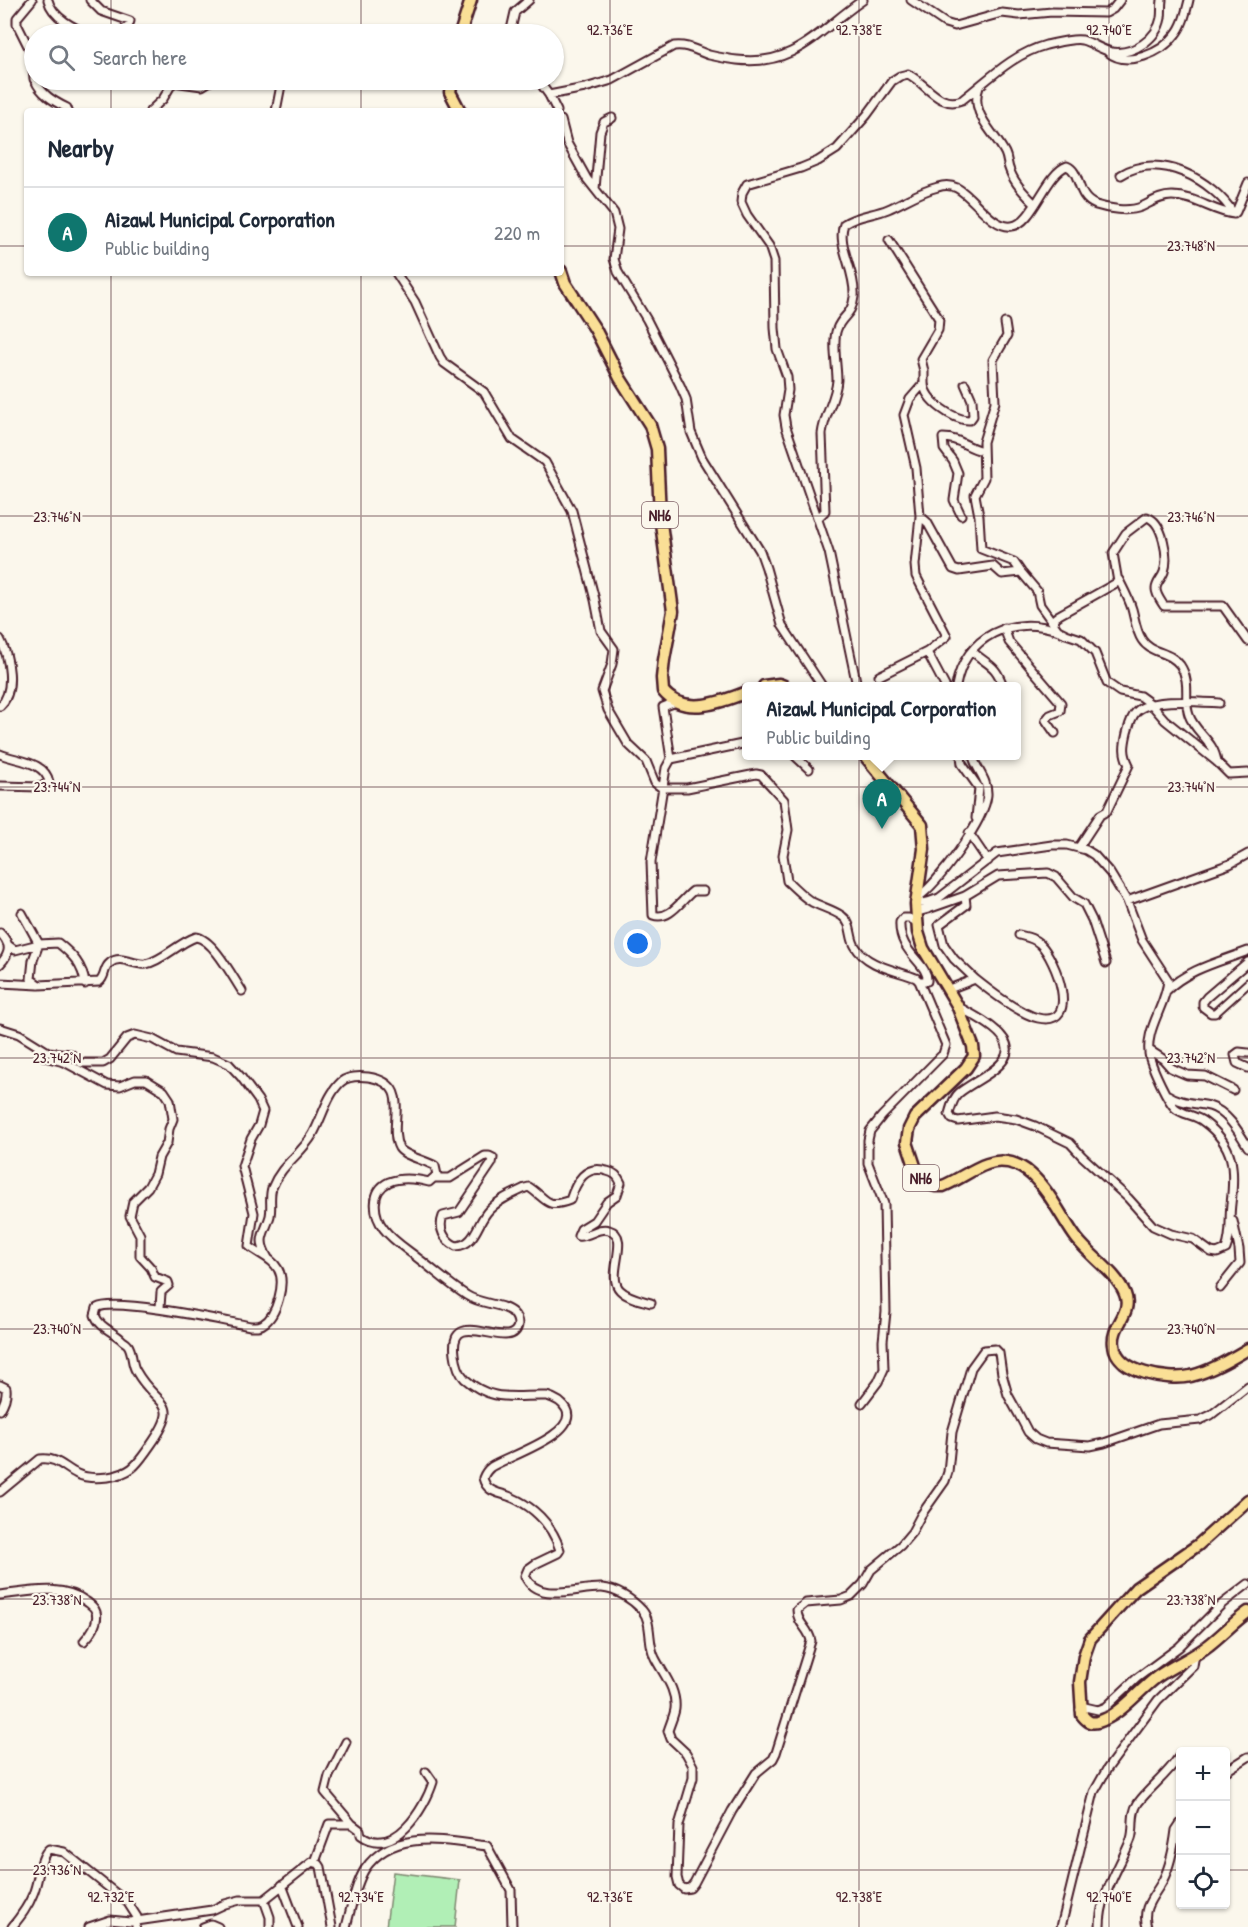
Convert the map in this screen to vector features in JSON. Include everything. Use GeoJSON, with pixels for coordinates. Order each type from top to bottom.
{"type":"FeatureCollection","features":[{"type":"Feature","properties":{"kind":"main road"},"geometry":{"type":"LineString","coordinates":[[463,24],[471,0]]}},
{"type":"Feature","properties":{"kind":"main road"},"geometry":{"type":"LineString","coordinates":[[450,90],[458,108]]}},
{"type":"Feature","properties":{"kind":"main road","name":"NH6"},"geometry":{"type":"LineString","coordinates":[[563,276],[595,329],[620,378],[650,425],[657,449],[660,516],[673,610],[662,678],[663,691],[676,702]]}},
{"type":"Feature","properties":{"kind":"main road"},"geometry":{"type":"LineString","coordinates":[[676,702],[714,705],[742,694]]}},
{"type":"Feature","properties":{"kind":"main road","name":"NH6"},"geometry":{"type":"LineString","coordinates":[[868,760],[922,825],[924,849],[917,909],[923,948],[957,1005],[970,1037],[974,1056],[966,1068],[915,1117],[909,1129],[907,1142],[917,1172],[924,1182],[942,1186],[986,1164],[998,1161],[1022,1167],[1034,1176],[1079,1241],[1119,1283],[1125,1294],[1128,1305],[1115,1331],[1113,1344],[1116,1355],[1122,1363],[1144,1372],[1182,1378],[1193,1376],[1230,1360],[1248,1349]]}},
{"type":"Feature","properties":{"kind":"main road"},"geometry":{"type":"LineString","coordinates":[[1248,1500],[1198,1545],[1136,1588],[1090,1639],[1084,1656],[1080,1682],[1082,1715],[1087,1721],[1094,1723],[1101,1721],[1127,1704],[1169,1668],[1208,1646],[1248,1612]]}},
{"type":"Feature","properties":{"kind":"street"},"geometry":{"type":"LineString","coordinates":[[24,38],[17,24],[17,18],[32,0]]}},
{"type":"Feature","properties":{"kind":"street"},"geometry":{"type":"LineString","coordinates":[[48,0],[57,15],[70,24]]}},
{"type":"Feature","properties":{"kind":"street"},"geometry":{"type":"LineString","coordinates":[[90,0],[101,11],[130,21],[129,24]]}},
{"type":"Feature","properties":{"kind":"street"},"geometry":{"type":"LineString","coordinates":[[512,24],[515,12],[529,0]]}},
{"type":"Feature","properties":{"kind":"street"},"geometry":{"type":"LineString","coordinates":[[549,95],[612,80],[674,46],[683,46],[709,55],[738,60],[777,57],[795,51],[810,42],[863,0]]}},
{"type":"Feature","properties":{"kind":"street"},"geometry":{"type":"LineString","coordinates":[[911,0],[945,23],[955,26],[1002,13],[1019,15],[1052,12],[1106,13],[1113,9],[1120,0]]}},
{"type":"Feature","properties":{"kind":"street"},"geometry":{"type":"LineString","coordinates":[[856,682],[829,552],[786,427],[784,416],[788,390],[787,377],[777,349],[774,261],[769,246],[747,215],[741,202],[742,193],[747,184],[801,168],[837,149],[867,115],[892,81],[900,75],[906,74],[914,77],[936,96],[949,103],[962,100],[1026,52],[1045,46],[1082,40],[1115,52],[1148,41],[1156,31],[1161,19],[1162,0]]}},
{"type":"Feature","properties":{"kind":"street"},"geometry":{"type":"LineString","coordinates":[[1105,50],[1113,57],[1124,59],[1146,55],[1165,46],[1180,28],[1189,0]]}},
{"type":"Feature","properties":{"kind":"street"},"geometry":{"type":"LineString","coordinates":[[979,87],[976,101],[980,115],[1005,152],[1010,173],[1017,185],[1035,204]]}},
{"type":"Feature","properties":{"kind":"street"},"geometry":{"type":"LineString","coordinates":[[41,90],[52,100],[67,108]]}},
{"type":"Feature","properties":{"kind":"street"},"geometry":{"type":"LineString","coordinates":[[153,108],[168,90]]}},
{"type":"Feature","properties":{"kind":"street"},"geometry":{"type":"LineString","coordinates":[[277,108],[280,90]]}},
{"type":"Feature","properties":{"kind":"street"},"geometry":{"type":"LineString","coordinates":[[545,90],[556,108]]}},
{"type":"Feature","properties":{"kind":"street"},"geometry":{"type":"LineString","coordinates":[[595,189],[600,132],[604,123],[612,118]]}},
{"type":"Feature","properties":{"kind":"street"},"geometry":{"type":"LineString","coordinates":[[564,128],[567,142],[587,180],[614,213],[618,229],[614,259],[618,272],[647,320],[680,385],[686,399],[691,432],[702,458],[760,551],[782,625],[819,682]]}},
{"type":"Feature","properties":{"kind":"street"},"geometry":{"type":"LineString","coordinates":[[818,518],[826,508],[822,434],[823,421],[837,381],[836,332],[851,310],[854,296],[852,271],[842,238],[844,224],[946,185],[956,188],[1005,226],[1015,226],[1020,224],[1058,171],[1067,166],[1073,170],[1085,198],[1095,204],[1125,209],[1139,208],[1157,198],[1186,197],[1234,214]]}},
{"type":"Feature","properties":{"kind":"street"},"geometry":{"type":"LineString","coordinates":[[1121,176],[1137,167],[1167,169],[1190,174],[1224,200],[1234,214]]}},
{"type":"Feature","properties":{"kind":"street"},"geometry":{"type":"LineString","coordinates":[[1234,214],[1248,183]]}},
{"type":"Feature","properties":{"kind":"street"},"geometry":{"type":"LineString","coordinates":[[889,240],[939,319],[938,330],[921,359],[926,395],[961,420],[970,420],[973,416],[972,400],[964,384]]}},
{"type":"Feature","properties":{"kind":"street"},"geometry":{"type":"LineString","coordinates":[[398,276],[415,302],[444,363],[484,392],[512,439],[545,462],[572,511],[601,631],[614,649],[612,664],[602,691],[608,710],[628,744],[646,761],[655,783],[662,788],[687,788],[759,774],[784,800],[788,830],[783,855],[787,881],[810,901],[844,917],[850,927],[856,948],[868,959],[880,966],[923,982],[927,981],[926,973],[906,950],[899,929],[900,922],[903,918],[909,918],[917,909],[930,888],[958,853],[985,803],[986,786],[975,760]]}},
{"type":"Feature","properties":{"kind":"street"},"geometry":{"type":"LineString","coordinates":[[1005,323],[1008,332],[1006,340],[993,360],[995,402],[983,442],[984,478],[975,495],[979,516],[980,546],[983,550],[1014,562],[1037,591],[1040,605],[1062,632]]}},
{"type":"Feature","properties":{"kind":"street"},"geometry":{"type":"LineString","coordinates":[[879,676],[927,652],[944,640],[948,633],[916,576],[920,516],[916,468],[904,415],[910,399],[924,383]]}},
{"type":"Feature","properties":{"kind":"street"},"geometry":{"type":"LineString","coordinates":[[961,514],[954,500],[958,473],[944,449],[943,438],[956,438],[972,449],[983,451]]}},
{"type":"Feature","properties":{"kind":"street"},"geometry":{"type":"LineString","coordinates":[[920,516],[927,522],[955,570],[993,566],[1002,574],[1021,572]]}},
{"type":"Feature","properties":{"kind":"street"},"geometry":{"type":"LineString","coordinates":[[1217,762],[1212,746],[1189,716],[1186,680],[1180,665],[1166,654],[1149,648],[1144,643],[1139,636],[1129,599],[1119,580],[1113,560],[1117,546],[1133,526],[1147,517],[1153,519],[1161,532],[1165,570],[1156,586],[1156,592],[1164,606],[1223,606],[1248,641]]}},
{"type":"Feature","properties":{"kind":"street"},"geometry":{"type":"LineString","coordinates":[[1054,624],[1055,618],[1059,615],[1119,580]]}},
{"type":"Feature","properties":{"kind":"street"},"geometry":{"type":"LineString","coordinates":[[957,682],[958,675],[972,651],[988,635],[1004,628],[1024,625],[1048,627],[1081,639],[1095,652],[1104,679],[1110,686],[1120,692],[1140,696],[1151,704],[1165,720],[1229,774],[1248,773]]}},
{"type":"Feature","properties":{"kind":"street"},"geometry":{"type":"LineString","coordinates":[[1004,628],[1010,642],[1061,703],[1060,711],[1050,715],[1046,720],[1054,733]]}},
{"type":"Feature","properties":{"kind":"street"},"geometry":{"type":"LineString","coordinates":[[0,639],[8,662],[9,678],[7,696],[0,706]]}},
{"type":"Feature","properties":{"kind":"street"},"geometry":{"type":"LineString","coordinates":[[972,651],[993,666],[1001,682]]}},
{"type":"Feature","properties":{"kind":"street"},"geometry":{"type":"LineString","coordinates":[[927,652],[942,682]]}},
{"type":"Feature","properties":{"kind":"street"},"geometry":{"type":"LineString","coordinates":[[1079,847],[1100,815],[1107,811],[1129,765],[1125,757],[1124,744],[1134,713],[1151,704],[1187,701],[1219,703]]}},
{"type":"Feature","properties":{"kind":"street"},"geometry":{"type":"LineString","coordinates":[[676,702],[663,708],[671,759],[666,768],[662,788],[651,862],[653,915],[662,916],[676,908],[693,891],[703,891]]}},
{"type":"Feature","properties":{"kind":"street"},"geometry":{"type":"LineString","coordinates":[[671,759],[742,744]]}},
{"type":"Feature","properties":{"kind":"street"},"geometry":{"type":"LineString","coordinates":[[0,754],[39,767],[46,773],[49,782],[41,787],[0,786]]}},
{"type":"Feature","properties":{"kind":"street"},"geometry":{"type":"LineString","coordinates":[[799,760],[809,769]]}},
{"type":"Feature","properties":{"kind":"street"},"geometry":{"type":"LineString","coordinates":[[962,760],[962,764],[978,788],[976,821]]}},
{"type":"Feature","properties":{"kind":"street"},"geometry":{"type":"LineString","coordinates":[[969,833],[988,861]]}},
{"type":"Feature","properties":{"kind":"street"},"geometry":{"type":"LineString","coordinates":[[917,909],[939,898],[997,853],[1052,845],[1079,847],[1094,855],[1110,873],[1127,901],[1142,940],[1167,976],[1168,983],[1149,1036],[1151,1062],[1164,1091],[1176,1109],[1203,1120],[1220,1137],[1231,1158],[1234,1173],[1227,1246],[1222,1252],[1211,1252],[1193,1239],[1171,1234],[1153,1226],[1128,1198],[1070,1143],[1035,1126],[1006,1116],[952,1119],[949,1114],[950,1109],[958,1094],[1000,1065],[1007,1053],[1005,1041],[994,1028],[957,1005]]}},
{"type":"Feature","properties":{"kind":"street"},"geometry":{"type":"LineString","coordinates":[[1127,901],[1230,864],[1248,854]]}},
{"type":"Feature","properties":{"kind":"street"},"geometry":{"type":"LineString","coordinates":[[917,909],[928,909],[965,896],[998,876],[1053,874],[1066,886],[1074,898],[1084,904],[1092,920],[1106,963]]}},
{"type":"Feature","properties":{"kind":"street"},"geometry":{"type":"LineString","coordinates":[[965,896],[966,905],[939,924],[944,945],[954,959],[993,994],[1032,1016],[1049,1019],[1055,1016],[1063,1003],[1062,984],[1042,946],[1029,937],[1019,935]]}},
{"type":"Feature","properties":{"kind":"street"},"geometry":{"type":"LineString","coordinates":[[22,913],[39,944],[33,960],[31,979],[39,985]]}},
{"type":"Feature","properties":{"kind":"street"},"geometry":{"type":"LineString","coordinates":[[0,933],[8,945],[15,950],[39,944],[58,943],[80,965],[85,984]]}},
{"type":"Feature","properties":{"kind":"street"},"geometry":{"type":"LineString","coordinates":[[0,983],[39,985],[99,982],[111,961],[123,959],[138,964],[152,962],[196,937],[202,938],[213,949],[242,991]]}},
{"type":"Feature","properties":{"kind":"street"},"geometry":{"type":"LineString","coordinates":[[3,962],[8,955],[8,945]]}},
{"type":"Feature","properties":{"kind":"street"},"geometry":{"type":"LineString","coordinates":[[0,951],[3,962]]}},
{"type":"Feature","properties":{"kind":"street"},"geometry":{"type":"LineString","coordinates":[[1164,993],[1190,972],[1248,951]]}},
{"type":"Feature","properties":{"kind":"street"},"geometry":{"type":"LineString","coordinates":[[1248,962],[1207,997],[1203,1002],[1203,1007],[1215,1013],[1248,983]]}},
{"type":"Feature","properties":{"kind":"street"},"geometry":{"type":"LineString","coordinates":[[949,989],[975,979]]}},
{"type":"Feature","properties":{"kind":"street"},"geometry":{"type":"LineString","coordinates":[[862,1402],[878,1382],[884,1369],[883,1341],[886,1312],[884,1204],[868,1163],[868,1140],[876,1123],[929,1069],[946,1048],[919,981]]}},
{"type":"Feature","properties":{"kind":"street"},"geometry":{"type":"LineString","coordinates":[[0,1028],[19,1034],[48,1052],[71,1054],[81,1063],[103,1063],[110,1059],[127,1038],[135,1035],[152,1039],[176,1052],[213,1057],[229,1064],[258,1100],[263,1112],[242,1166],[254,1213],[248,1244],[279,1269],[282,1284],[278,1303],[263,1324],[250,1326],[160,1308],[101,1306],[95,1312],[100,1325],[116,1334],[128,1345],[136,1372],[167,1411],[165,1424],[138,1464],[130,1470],[108,1477],[95,1477],[80,1475],[57,1460],[40,1459],[0,1492]]}},
{"type":"Feature","properties":{"kind":"street"},"geometry":{"type":"LineString","coordinates":[[38,1047],[39,1052],[45,1057],[64,1062],[107,1085],[120,1086],[135,1080],[146,1080],[164,1091],[170,1100],[173,1119],[167,1143],[148,1187],[133,1202],[130,1216],[140,1235],[140,1256],[151,1268],[155,1277],[168,1282],[169,1285],[161,1292],[160,1308]]}},
{"type":"Feature","properties":{"kind":"street"},"geometry":{"type":"LineString","coordinates":[[1149,1050],[1163,1059],[1171,1068],[1187,1075],[1205,1076],[1233,1090]]}},
{"type":"Feature","properties":{"kind":"street"},"geometry":{"type":"LineString","coordinates":[[1248,1053],[1239,1052],[1235,1055],[1238,1063],[1248,1068]]}},
{"type":"Feature","properties":{"kind":"street"},"geometry":{"type":"LineString","coordinates":[[268,1258],[262,1247],[261,1239],[269,1217],[272,1189],[286,1163],[308,1141],[335,1090],[346,1079],[368,1077],[382,1082],[391,1090],[396,1101],[395,1131],[399,1148],[410,1156],[435,1166],[436,1178]]}},
{"type":"Feature","properties":{"kind":"street"},"geometry":{"type":"LineString","coordinates":[[1164,1091],[1174,1099],[1208,1106],[1221,1112],[1248,1147]]}},
{"type":"Feature","properties":{"kind":"street"},"geometry":{"type":"LineString","coordinates":[[651,1302],[622,1292],[615,1283],[619,1240],[615,1233],[608,1229],[599,1229],[578,1237],[581,1229],[594,1221],[607,1202],[617,1195],[621,1183],[616,1175],[601,1169],[587,1171],[576,1184],[570,1200],[556,1205],[548,1203],[529,1187],[498,1202],[483,1218],[473,1237],[467,1243],[456,1246],[444,1236],[441,1220],[443,1216],[459,1212],[492,1163],[493,1158],[486,1156],[450,1178],[436,1178],[429,1182],[416,1179],[390,1182],[377,1193],[375,1212],[384,1229],[467,1296],[480,1302],[500,1306],[511,1311],[516,1317],[518,1323],[516,1330],[510,1335],[478,1330],[458,1334],[455,1339],[455,1354],[462,1376],[489,1395],[547,1396],[554,1398],[566,1409],[567,1422],[557,1433],[489,1468],[483,1478],[490,1489],[511,1497],[532,1510],[547,1523],[555,1536],[560,1550],[528,1569],[525,1576],[528,1583],[537,1589],[559,1593],[596,1588],[618,1592],[641,1609],[648,1619],[651,1648],[669,1681],[675,1700],[674,1715],[668,1731],[671,1739],[686,1754],[693,1766],[693,1778],[679,1825],[677,1877],[679,1886],[684,1889],[690,1888],[694,1883],[732,1811],[756,1773],[773,1759],[776,1753],[811,1641],[810,1632],[800,1624],[797,1610],[806,1603],[842,1600],[851,1596],[863,1584],[871,1570],[901,1545],[912,1532],[945,1481],[952,1432],[971,1368],[984,1350],[995,1349],[999,1353],[1008,1395],[1028,1432],[1036,1439],[1046,1443],[1090,1446],[1159,1424],[1200,1420],[1211,1415],[1248,1386]]}},
{"type":"Feature","properties":{"kind":"street"},"geometry":{"type":"LineString","coordinates":[[1220,1288],[1240,1263],[1230,1210]]}},
{"type":"Feature","properties":{"kind":"street"},"geometry":{"type":"LineString","coordinates":[[0,1385],[6,1388],[6,1393],[0,1410]]}},
{"type":"Feature","properties":{"kind":"street"},"geometry":{"type":"LineString","coordinates":[[1080,1710],[1085,1707],[1098,1710],[1106,1707],[1137,1678],[1179,1647],[1222,1604],[1248,1584]]}},
{"type":"Feature","properties":{"kind":"street"},"geometry":{"type":"LineString","coordinates":[[0,1595],[59,1590],[83,1599],[94,1607],[97,1615],[97,1621],[84,1641]]}},
{"type":"Feature","properties":{"kind":"street"},"geometry":{"type":"LineString","coordinates":[[1061,1927],[1094,1792],[1107,1769],[1158,1700],[1193,1666],[1195,1654]]}},
{"type":"Feature","properties":{"kind":"street"},"geometry":{"type":"LineString","coordinates":[[346,1742],[329,1776],[325,1792],[351,1824],[360,1830],[361,1835],[372,1840],[388,1839],[401,1833],[416,1816],[433,1782],[426,1772]]}},
{"type":"Feature","properties":{"kind":"street"},"geometry":{"type":"LineString","coordinates":[[1230,1768],[1248,1757]]}},
{"type":"Feature","properties":{"kind":"street"},"geometry":{"type":"LineString","coordinates":[[1100,1927],[1106,1892],[1131,1838],[1134,1811],[1142,1798],[1170,1772],[1176,1762]]}},
{"type":"Feature","properties":{"kind":"street"},"geometry":{"type":"LineString","coordinates":[[315,1862],[327,1826],[351,1824]]}},
{"type":"Feature","properties":{"kind":"street"},"geometry":{"type":"LineString","coordinates":[[1147,1925],[1149,1901],[1163,1880],[1176,1830]]}},
{"type":"Feature","properties":{"kind":"street"},"geometry":{"type":"LineString","coordinates":[[346,1927],[364,1870],[380,1853],[395,1844],[437,1840],[487,1846],[511,1890],[512,1927]]}},
{"type":"Feature","properties":{"kind":"street"},"geometry":{"type":"LineString","coordinates":[[12,1927],[28,1907],[43,1855],[50,1849],[63,1852],[111,1888],[134,1910],[137,1924]]}},
{"type":"Feature","properties":{"kind":"street"},"geometry":{"type":"LineString","coordinates":[[89,1927],[110,1920],[137,1924],[212,1910],[240,1900],[264,1900],[309,1863],[315,1862],[320,1864],[332,1927]]}},
{"type":"Feature","properties":{"kind":"street"},"geometry":{"type":"LineString","coordinates":[[282,1885],[298,1927]]}},
{"type":"Feature","properties":{"kind":"street"},"geometry":{"type":"LineString","coordinates":[[264,1900],[270,1917],[270,1927]]}},
{"type":"Feature","properties":{"kind":"street"},"geometry":{"type":"LineString","coordinates":[[203,1927],[210,1924],[218,1927]]}},
{"type":"Feature","properties":{"kind":"green space"},"geometry":{"type":"Polygon","coordinates":[[[393,1872],[460,1880],[455,1927],[386,1927],[393,1872]]]}},
{"type":"Feature","properties":{"kind":"place","name":"Aizawl Municipal Corporation"},"geometry":{"type":"Point","coordinates":[882,829]}}]}
